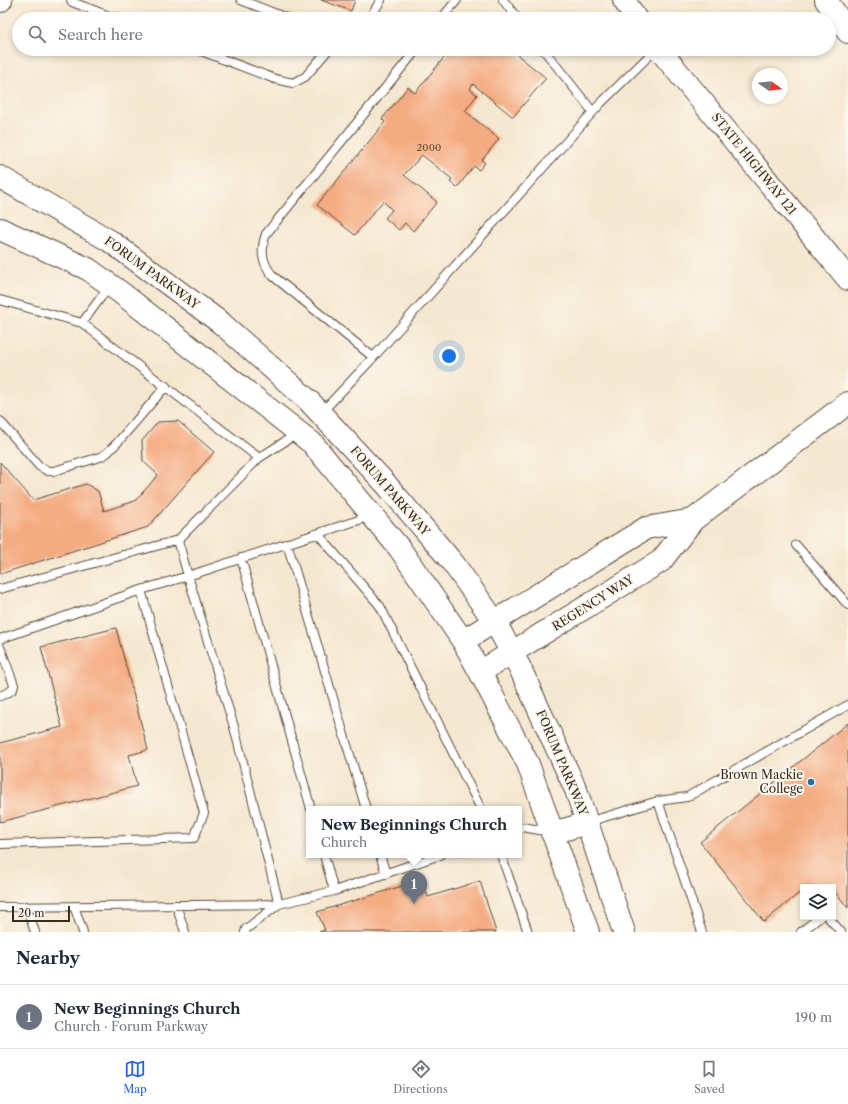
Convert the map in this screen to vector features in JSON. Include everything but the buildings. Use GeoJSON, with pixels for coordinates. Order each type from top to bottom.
{"type":"FeatureCollection","features":[{"type":"Feature","properties":{"kind":"main road"},"geometry":{"type":"LineString","coordinates":[[624,0],[632,12]]}},
{"type":"Feature","properties":{"kind":"main road"},"geometry":{"type":"LineString","coordinates":[[826,0],[834,12]]}},
{"type":"Feature","properties":{"kind":"main road"},"geometry":{"type":"LineString","coordinates":[[836,15],[848,32]]}},
{"type":"Feature","properties":{"kind":"main road","name":"STATE HIGHWAY 121"},"geometry":{"type":"LineString","coordinates":[[664,56],[848,279]]}},
{"type":"Feature","properties":{"kind":"main road","name":"FORUM PARKWAY"},"geometry":{"type":"LineString","coordinates":[[0,177],[110,241],[221,323],[309,401],[398,498],[453,563],[495,622],[519,666],[576,790],[588,823],[605,880],[624,932]]}},
{"type":"Feature","properties":{"kind":"main road"},"geometry":{"type":"LineString","coordinates":[[0,229],[88,269],[312,443],[400,549],[463,640],[528,764],[588,932]]}},
{"type":"Feature","properties":{"kind":"main road"},"geometry":{"type":"LineString","coordinates":[[110,285],[130,257]]}},
{"type":"Feature","properties":{"kind":"main road","name":"REGENCY WAY"},"geometry":{"type":"LineString","coordinates":[[480,672],[512,654],[661,561],[693,520],[848,403]]}},
{"type":"Feature","properties":{"kind":"main road"},"geometry":{"type":"LineString","coordinates":[[372,516],[398,498]]}},
{"type":"Feature","properties":{"kind":"main road","name":"REGENCY WAY"},"geometry":{"type":"LineString","coordinates":[[463,640],[495,622],[646,528],[693,520]]}},
{"type":"Feature","properties":{"kind":"main road"},"geometry":{"type":"LineString","coordinates":[[552,833],[588,823]]}},
{"type":"Feature","properties":{"kind":"lane"},"geometry":{"type":"LineString","coordinates":[[71,0],[72,2],[98,12]]}},
{"type":"Feature","properties":{"kind":"lane"},"geometry":{"type":"LineString","coordinates":[[240,0],[271,12]]}},
{"type":"Feature","properties":{"kind":"lane"},"geometry":{"type":"LineString","coordinates":[[373,12],[381,0]]}},
{"type":"Feature","properties":{"kind":"lane"},"geometry":{"type":"LineString","coordinates":[[447,12],[456,0]]}},
{"type":"Feature","properties":{"kind":"lane"},"geometry":{"type":"LineString","coordinates":[[503,0],[512,12]]}},
{"type":"Feature","properties":{"kind":"lane"},"geometry":{"type":"LineString","coordinates":[[214,56],[275,79],[293,83],[305,77],[323,56]]}},
{"type":"Feature","properties":{"kind":"lane"},"geometry":{"type":"LineString","coordinates":[[373,357],[273,276],[264,262],[263,244],[266,234],[411,56]]}},
{"type":"Feature","properties":{"kind":"lane"},"geometry":{"type":"LineString","coordinates":[[549,56],[593,112]]}},
{"type":"Feature","properties":{"kind":"lane"},"geometry":{"type":"LineString","coordinates":[[320,413],[373,357],[593,112],[651,56]]}},
{"type":"Feature","properties":{"kind":"lane"},"geometry":{"type":"LineString","coordinates":[[82,323],[110,285]]}},
{"type":"Feature","properties":{"kind":"lane"},"geometry":{"type":"LineString","coordinates":[[0,300],[82,323],[259,458]]}},
{"type":"Feature","properties":{"kind":"lane"},"geometry":{"type":"LineString","coordinates":[[0,421],[42,469],[54,471],[100,457],[107,453],[166,386]]}},
{"type":"Feature","properties":{"kind":"lane"},"geometry":{"type":"LineString","coordinates":[[0,589],[178,540],[259,458],[298,433]]}},
{"type":"Feature","properties":{"kind":"lane"},"geometry":{"type":"LineString","coordinates":[[0,639],[141,590],[372,516]]}},
{"type":"Feature","properties":{"kind":"lane"},"geometry":{"type":"LineString","coordinates":[[318,534],[380,606],[480,806]]}},
{"type":"Feature","properties":{"kind":"lane"},"geometry":{"type":"LineString","coordinates":[[178,540],[234,727],[280,904]]}},
{"type":"Feature","properties":{"kind":"lane"},"geometry":{"type":"LineString","coordinates":[[287,543],[365,806]]}},
{"type":"Feature","properties":{"kind":"lane"},"geometry":{"type":"LineString","coordinates":[[796,545],[848,605]]}},
{"type":"Feature","properties":{"kind":"lane"},"geometry":{"type":"LineString","coordinates":[[241,558],[310,806]]}},
{"type":"Feature","properties":{"kind":"lane"},"geometry":{"type":"LineString","coordinates":[[0,844],[194,838],[204,814],[141,590]]}},
{"type":"Feature","properties":{"kind":"lane"},"geometry":{"type":"LineString","coordinates":[[0,647],[14,685],[10,692],[0,696]]}},
{"type":"Feature","properties":{"kind":"lane"},"geometry":{"type":"LineString","coordinates":[[588,823],[658,801],[687,797],[848,705]]}},
{"type":"Feature","properties":{"kind":"lane"},"geometry":{"type":"LineString","coordinates":[[658,801],[702,932]]}},
{"type":"Feature","properties":{"kind":"lane"},"geometry":{"type":"LineString","coordinates":[[522,827],[552,833]]}},
{"type":"Feature","properties":{"kind":"lane"},"geometry":{"type":"LineString","coordinates":[[325,858],[334,891]]}},
{"type":"Feature","properties":{"kind":"lane"},"geometry":{"type":"LineString","coordinates":[[381,858],[386,874]]}},
{"type":"Feature","properties":{"kind":"lane"},"geometry":{"type":"LineString","coordinates":[[0,906],[280,904],[334,891],[431,858]]}},
{"type":"Feature","properties":{"kind":"lane"},"geometry":{"type":"LineString","coordinates":[[502,858],[528,932]]}},
{"type":"Feature","properties":{"kind":"lane"},"geometry":{"type":"LineString","coordinates":[[245,932],[246,929],[280,904]]}},
{"type":"Feature","properties":{"kind":"lane"},"geometry":{"type":"LineString","coordinates":[[176,905],[185,932]]}},
{"type":"Feature","properties":{"kind":"lane"},"geometry":{"type":"LineString","coordinates":[[26,906],[35,932]]}},
{"type":"Feature","properties":{"kind":"lane"},"geometry":{"type":"LineString","coordinates":[[74,906],[83,932]]}},
{"type":"Feature","properties":{"kind":"lane"},"geometry":{"type":"LineString","coordinates":[[801,932],[816,920]]}},
{"type":"Feature","properties":{"kind":"lane"},"geometry":{"type":"LineString","coordinates":[[831,920],[841,932]]}},
{"type":"Feature","properties":{"kind":"place","name":"Brown Mackie College"},"geometry":{"type":"Point","coordinates":[811,782]}},
{"type":"Feature","properties":{"kind":"place","name":"New Beginnings Church"},"geometry":{"type":"Point","coordinates":[414,904]}}]}
